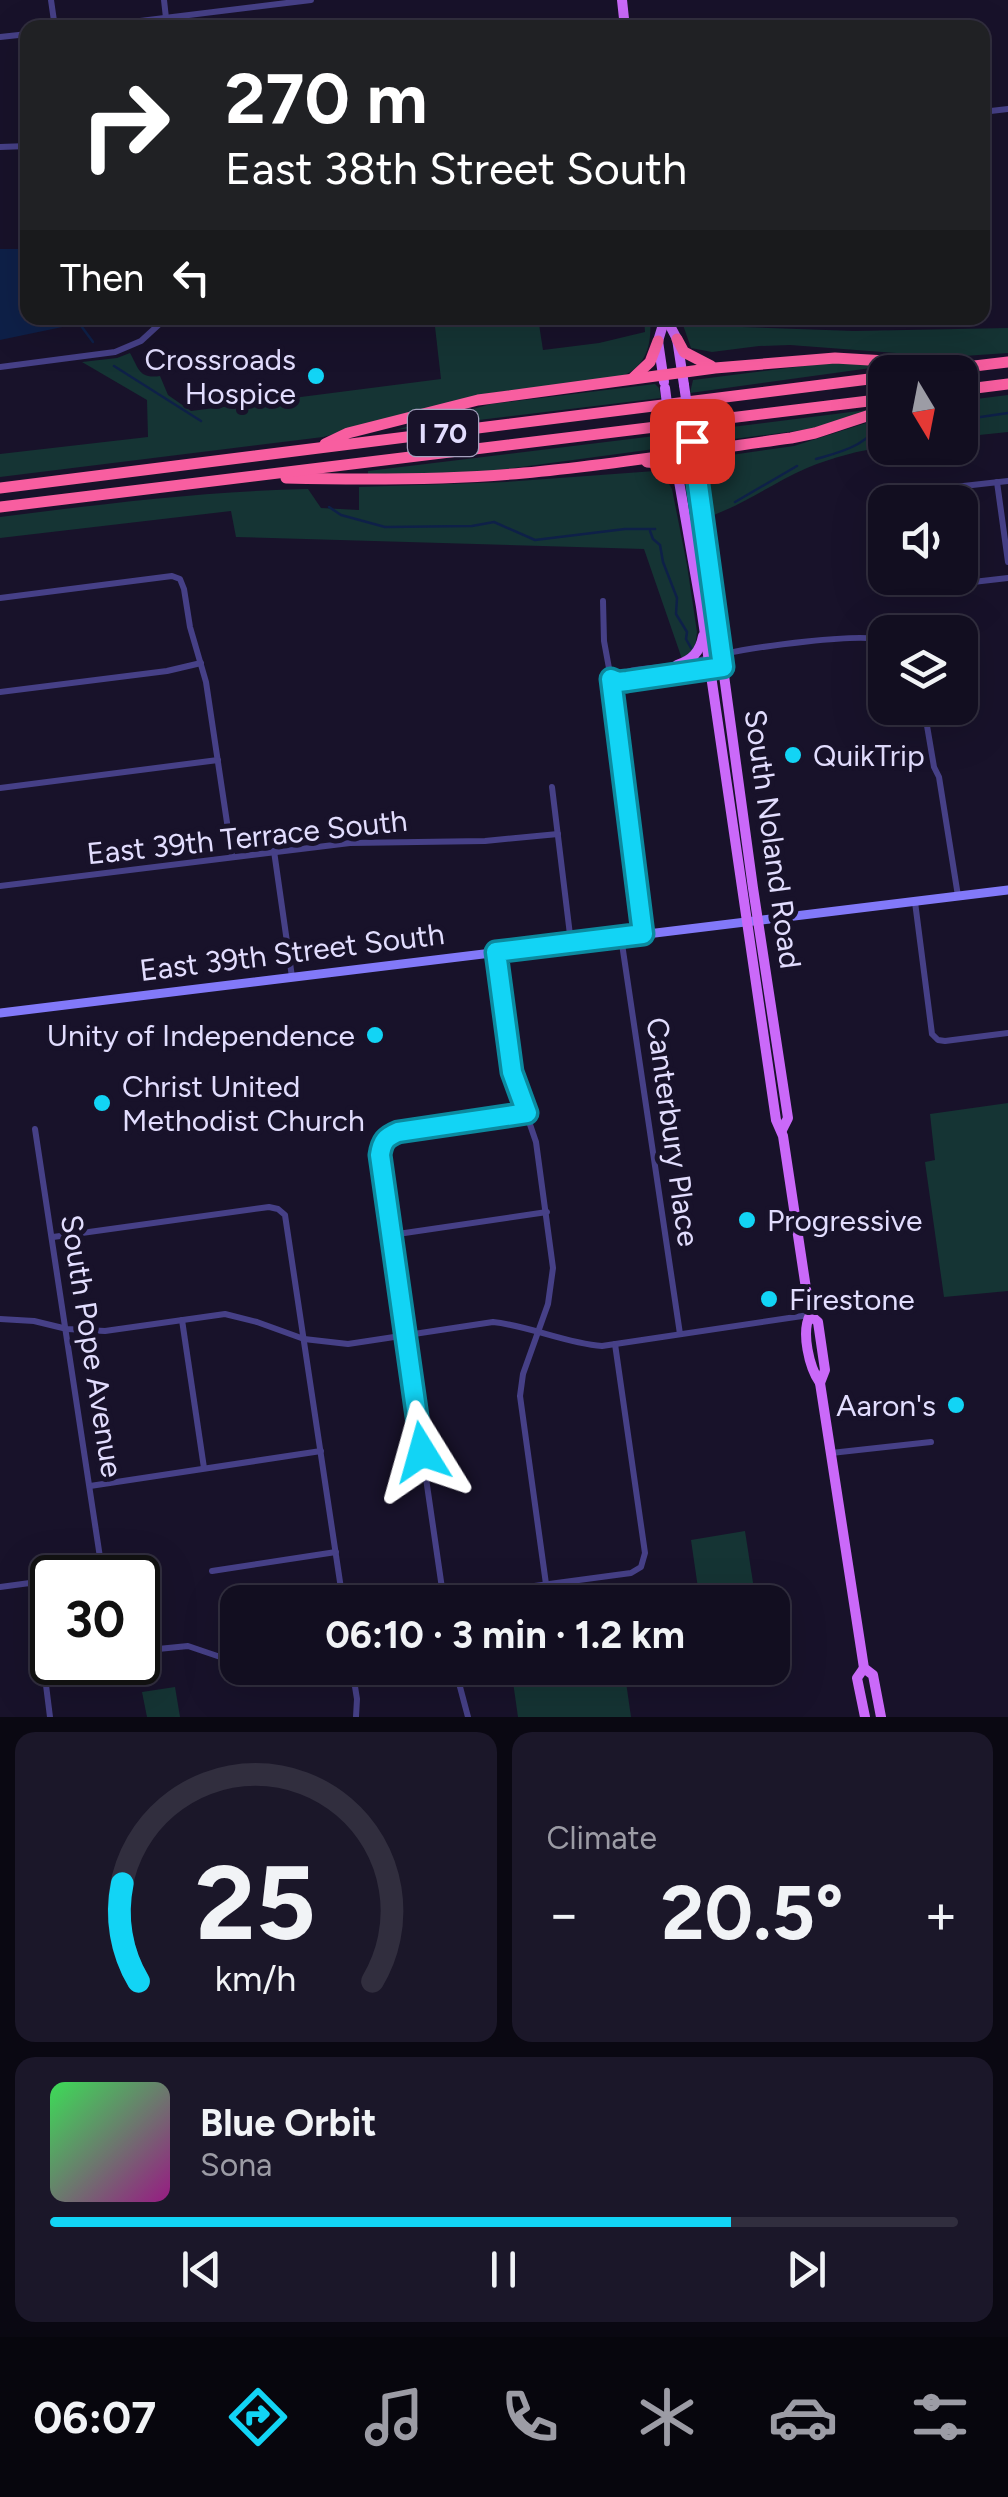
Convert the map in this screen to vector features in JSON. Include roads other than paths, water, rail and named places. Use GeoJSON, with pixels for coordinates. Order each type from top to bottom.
{"type":"FeatureCollection","features":[{"type":"Feature","properties":{"kind":"highway"},"geometry":{"type":"LineString","coordinates":[[677,338],[684,352],[715,368]]}},
{"type":"Feature","properties":{"kind":"highway"},"geometry":{"type":"LineString","coordinates":[[628,382],[650,362],[658,341]]}},
{"type":"Feature","properties":{"kind":"highway"},"geometry":{"type":"LineString","coordinates":[[316,449],[348,433],[478,400],[628,382],[664,382],[715,368],[835,358],[868,360]]}},
{"type":"Feature","properties":{"kind":"highway"},"geometry":{"type":"LineString","coordinates":[[978,365],[1008,362]]}},
{"type":"Feature","properties":{"kind":"highway","name":"I 70"},"geometry":{"type":"LineString","coordinates":[[0,488],[868,379]]}},
{"type":"Feature","properties":{"kind":"highway"},"geometry":{"type":"LineString","coordinates":[[978,388],[1008,384]]}},
{"type":"Feature","properties":{"kind":"highway","name":"I 70"},"geometry":{"type":"LineString","coordinates":[[0,507],[868,401]]}},
{"type":"Feature","properties":{"kind":"highway"},"geometry":{"type":"LineString","coordinates":[[250,476],[348,480],[524,473],[633,461],[673,449],[721,447],[815,432],[868,415]]}},
{"type":"Feature","properties":{"kind":"highway"},"geometry":{"type":"LineString","coordinates":[[698,484],[706,463],[721,447]]}},
{"type":"Feature","properties":{"kind":"highway"},"geometry":{"type":"LineString","coordinates":[[633,461],[658,463],[677,475]]}},
{"type":"Feature","properties":{"kind":"main road","name":"South Noland Road"},"geometry":{"type":"LineString","coordinates":[[664,325],[658,341],[677,475],[768,1022],[788,1118],[782,1130],[810,1314],[806,1324],[813,1371],[820,1383],[864,1668],[872,1675],[881,1717]]}},
{"type":"Feature","properties":{"kind":"main road","name":"South Noland Road"},"geometry":{"type":"LineString","coordinates":[[670,325],[677,338],[684,378],[753,921]]}},
{"type":"Feature","properties":{"kind":"main road"},"geometry":{"type":"LineString","coordinates":[[677,666],[696,653],[704,630]]}},
{"type":"Feature","properties":{"kind":"main road","name":"East 39th Street South"},"geometry":{"type":"LineString","coordinates":[[0,1013],[1008,890]]}},
{"type":"Feature","properties":{"kind":"main road","name":"South Noland Road"},"geometry":{"type":"LineString","coordinates":[[864,1668],[857,1678],[864,1717]]}},
{"type":"Feature","properties":{"kind":"street"},"geometry":{"type":"LineString","coordinates":[[164,0],[166,18]]}},
{"type":"Feature","properties":{"kind":"street"},"geometry":{"type":"LineString","coordinates":[[149,20],[311,0]]}},
{"type":"Feature","properties":{"kind":"street"},"geometry":{"type":"LineString","coordinates":[[0,367],[115,352],[141,341],[158,325]]}},
{"type":"Feature","properties":{"kind":"street"},"geometry":{"type":"LineString","coordinates":[[971,485],[1008,481]]}},
{"type":"Feature","properties":{"kind":"street"},"geometry":{"type":"LineString","coordinates":[[997,482],[1008,562]]}},
{"type":"Feature","properties":{"kind":"street"},"geometry":{"type":"LineString","coordinates":[[0,598],[172,576],[180,580],[206,682],[232,856]]}},
{"type":"Feature","properties":{"kind":"street"},"geometry":{"type":"LineString","coordinates":[[978,581],[1008,578]]}},
{"type":"Feature","properties":{"kind":"street"},"geometry":{"type":"LineString","coordinates":[[602,601],[643,934]]}},
{"type":"Feature","properties":{"kind":"street"},"geometry":{"type":"LineString","coordinates":[[611,679],[627,681],[722,660],[868,637]]}},
{"type":"Feature","properties":{"kind":"street"},"geometry":{"type":"LineString","coordinates":[[611,679],[623,672],[722,660]]}},
{"type":"Feature","properties":{"kind":"street"},"geometry":{"type":"LineString","coordinates":[[0,692],[167,671],[201,663]]}},
{"type":"Feature","properties":{"kind":"street"},"geometry":{"type":"LineString","coordinates":[[927,725],[958,896]]}},
{"type":"Feature","properties":{"kind":"street"},"geometry":{"type":"LineString","coordinates":[[0,788],[218,760]]}},
{"type":"Feature","properties":{"kind":"street"},"geometry":{"type":"LineString","coordinates":[[552,786],[571,943]]}},
{"type":"Feature","properties":{"kind":"street","name":"East 39th Terrace South"},"geometry":{"type":"LineString","coordinates":[[0,886],[350,843],[468,842],[558,834]]}},
{"type":"Feature","properties":{"kind":"street"},"geometry":{"type":"LineString","coordinates":[[274,851],[292,978]]}},
{"type":"Feature","properties":{"kind":"street"},"geometry":{"type":"LineString","coordinates":[[915,902],[932,1034],[938,1040],[1008,1033]]}},
{"type":"Feature","properties":{"kind":"street","name":"Canterbury Place"},"geometry":{"type":"LineString","coordinates":[[622,937],[680,1334]]}},
{"type":"Feature","properties":{"kind":"street"},"geometry":{"type":"LineString","coordinates":[[496,952],[512,1072],[536,1142],[553,1268],[548,1304],[520,1396],[546,1584]]}},
{"type":"Feature","properties":{"kind":"street"},"geometry":{"type":"LineString","coordinates":[[442,1585],[380,1155],[382,1143],[398,1132],[527,1113]]}},
{"type":"Feature","properties":{"kind":"street","name":"South Pope Avenue"},"geometry":{"type":"LineString","coordinates":[[35,1129],[101,1555]]}},
{"type":"Feature","properties":{"kind":"street"},"geometry":{"type":"LineString","coordinates":[[53,1238],[269,1207],[278,1208],[284,1215],[341,1585]]}},
{"type":"Feature","properties":{"kind":"street"},"geometry":{"type":"LineString","coordinates":[[391,1235],[547,1212]]}},
{"type":"Feature","properties":{"kind":"street"},"geometry":{"type":"LineString","coordinates":[[0,1318],[104,1331],[224,1314],[304,1339],[348,1344],[493,1322],[516,1324],[586,1344],[615,1344],[810,1314]]}},
{"type":"Feature","properties":{"kind":"street"},"geometry":{"type":"LineString","coordinates":[[182,1320],[204,1468]]}},
{"type":"Feature","properties":{"kind":"street"},"geometry":{"type":"LineString","coordinates":[[540,1585],[631,1572],[644,1562],[615,1344]]}},
{"type":"Feature","properties":{"kind":"street"},"geometry":{"type":"LineString","coordinates":[[830,1453],[931,1442]]}},
{"type":"Feature","properties":{"kind":"street"},"geometry":{"type":"LineString","coordinates":[[90,1486],[321,1451]]}},
{"type":"Feature","properties":{"kind":"street"},"geometry":{"type":"LineString","coordinates":[[212,1571],[336,1552]]}},
{"type":"Feature","properties":{"kind":"street"},"geometry":{"type":"LineString","coordinates":[[0,1587],[30,1583]]}},
{"type":"Feature","properties":{"kind":"street"},"geometry":{"type":"LineString","coordinates":[[160,1649],[188,1646],[220,1657]]}},
{"type":"Feature","properties":{"kind":"street"},"geometry":{"type":"LineString","coordinates":[[49,1685],[50,1717]]}},
{"type":"Feature","properties":{"kind":"street"},"geometry":{"type":"LineString","coordinates":[[355,1685],[356,1717]]}},
{"type":"Feature","properties":{"kind":"street"},"geometry":{"type":"LineString","coordinates":[[459,1685],[468,1717]]}},
{"type":"Feature","properties":{"kind":"water"},"geometry":{"type":"Polygon","coordinates":[[[0,249],[20,249],[20,325],[72,325],[0,340],[0,249]]]}},
{"type":"Feature","properties":{"kind":"waterway"},"geometry":{"type":"LineString","coordinates":[[80,325],[93,342]]}},
{"type":"Feature","properties":{"kind":"waterway"},"geometry":{"type":"LineString","coordinates":[[114,366],[201,421]]}},
{"type":"Feature","properties":{"kind":"waterway"},"geometry":{"type":"LineString","coordinates":[[978,417],[1008,413]]}},
{"type":"Feature","properties":{"kind":"waterway"},"geometry":{"type":"LineString","coordinates":[[816,459],[846,450],[868,437]]}},
{"type":"Feature","properties":{"kind":"waterway"},"geometry":{"type":"LineString","coordinates":[[735,502],[797,466]]}},
{"type":"Feature","properties":{"kind":"waterway"},"geometry":{"type":"LineString","coordinates":[[329,507],[341,515],[385,527],[494,522],[535,540],[655,529]]}},
{"type":"Feature","properties":{"kind":"waterway"},"geometry":{"type":"LineString","coordinates":[[650,531],[660,545],[677,598],[676,614],[691,648]]}},
{"type":"Feature","properties":{"kind":"place","name":"Crossroads Hospice"},"geometry":{"type":"Point","coordinates":[316,376]}},
{"type":"Feature","properties":{"kind":"place","name":"QuikTrip"},"geometry":{"type":"Point","coordinates":[793,755]}},
{"type":"Feature","properties":{"kind":"place","name":"Unity of Independence"},"geometry":{"type":"Point","coordinates":[375,1035]}},
{"type":"Feature","properties":{"kind":"place","name":"Christ United Methodist Church"},"geometry":{"type":"Point","coordinates":[102,1103]}},
{"type":"Feature","properties":{"kind":"place","name":"Progressive"},"geometry":{"type":"Point","coordinates":[747,1220]}},
{"type":"Feature","properties":{"kind":"place","name":"Firestone"},"geometry":{"type":"Point","coordinates":[769,1299]}},
{"type":"Feature","properties":{"kind":"place","name":"Aaron's"},"geometry":{"type":"Point","coordinates":[956,1405]}}]}
